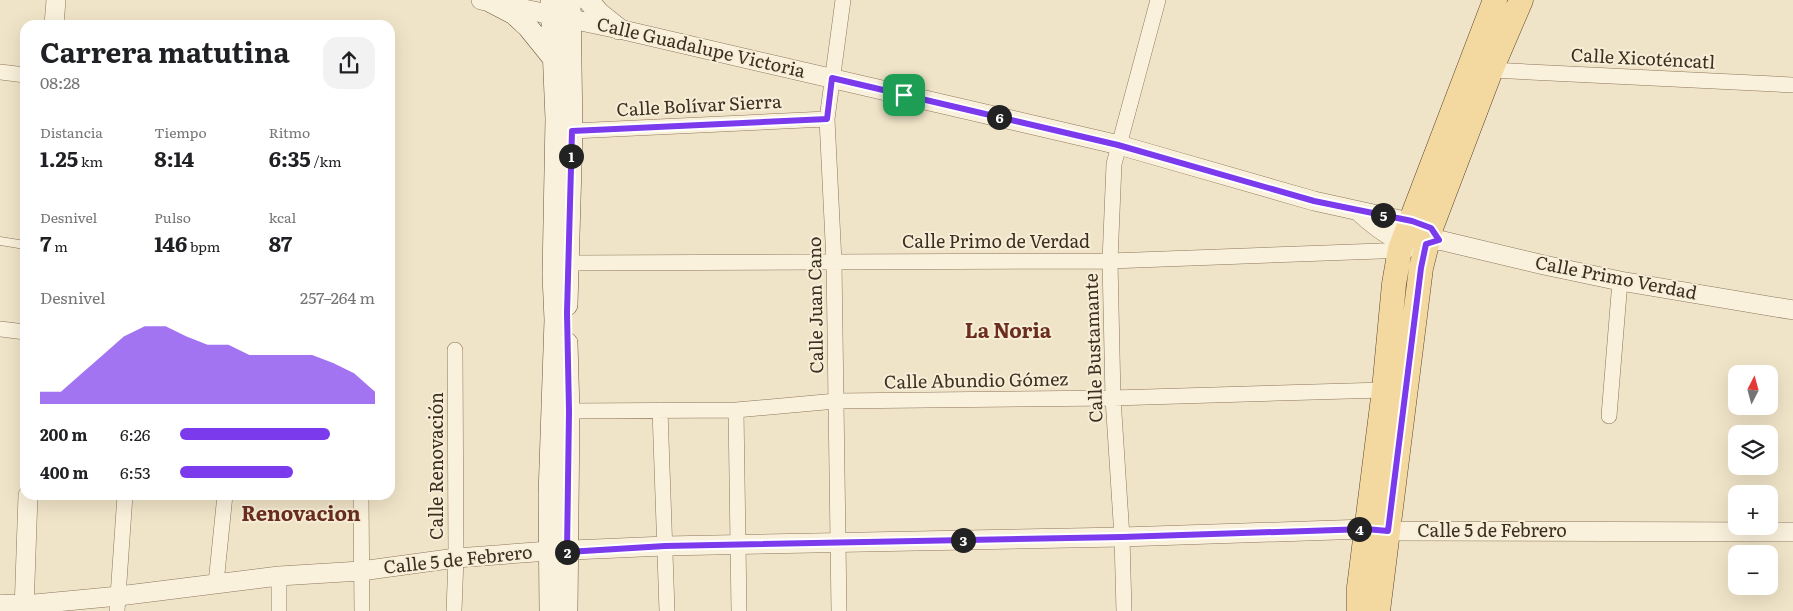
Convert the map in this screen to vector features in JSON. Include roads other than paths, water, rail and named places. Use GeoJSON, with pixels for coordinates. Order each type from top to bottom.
{"type":"FeatureCollection","features":[{"type":"Feature","properties":{"kind":"main road"},"geometry":{"type":"LineString","coordinates":[[588,0],[599,14],[619,29]]}},
{"type":"Feature","properties":{"kind":"main road"},"geometry":{"type":"LineString","coordinates":[[1359,611],[1359,587],[1377,530],[1420,277],[1419,239],[1495,0]]}},
{"type":"Feature","properties":{"kind":"main road"},"geometry":{"type":"LineString","coordinates":[[1378,611],[1377,530],[1384,390],[1394,284],[1419,239],[1521,0]]}},
{"type":"Feature","properties":{"kind":"main road"},"geometry":{"type":"LineString","coordinates":[[495,1],[514,14],[528,27],[553,58]]}},
{"type":"Feature","properties":{"kind":"main road"},"geometry":{"type":"LineString","coordinates":[[560,8],[553,58],[556,119],[553,275],[555,320],[549,495],[568,611]]}},
{"type":"Feature","properties":{"kind":"main road"},"geometry":{"type":"LineString","coordinates":[[550,611],[558,552],[569,411],[567,313],[572,131],[560,8]]}},
{"type":"Feature","properties":{"kind":"street"},"geometry":{"type":"LineString","coordinates":[[54,20],[56,0]]}},
{"type":"Feature","properties":{"kind":"street","name":"Calle Juan Cano"},"geometry":{"type":"LineString","coordinates":[[839,611],[834,262],[827,119],[842,0]]}},
{"type":"Feature","properties":{"kind":"street","name":"Calle Bustamante"},"geometry":{"type":"LineString","coordinates":[[1124,611],[1122,537],[1113,398],[1110,261],[1114,164],[1158,0]]}},
{"type":"Feature","properties":{"kind":"street","name":"Calle Guadalupe Victoria"},"geometry":{"type":"LineString","coordinates":[[495,1],[560,8],[619,29],[1118,145],[1314,201],[1357,210],[1419,239]]}},
{"type":"Feature","properties":{"kind":"street","name":"Calle Xicoténcatl"},"geometry":{"type":"LineString","coordinates":[[1491,70],[1793,84]]}},
{"type":"Feature","properties":{"kind":"street"},"geometry":{"type":"LineString","coordinates":[[0,72],[20,74]]}},
{"type":"Feature","properties":{"kind":"street","name":"Calle Bolívar Sierra"},"geometry":{"type":"LineString","coordinates":[[572,131],[827,119]]}},
{"type":"Feature","properties":{"kind":"street","name":"Calle Primo de Verdad"},"geometry":{"type":"LineString","coordinates":[[568,264],[1110,261],[1376,252],[1419,239]]}},
{"type":"Feature","properties":{"kind":"street","name":"Calle Primo Verdad"},"geometry":{"type":"LineString","coordinates":[[1419,239],[1620,281],[1793,310]]}},
{"type":"Feature","properties":{"kind":"street"},"geometry":{"type":"LineString","coordinates":[[1609,416],[1620,281]]}},
{"type":"Feature","properties":{"kind":"street"},"geometry":{"type":"LineString","coordinates":[[0,330],[20,332]]}},
{"type":"Feature","properties":{"kind":"street","name":"Calle Renovación"},"geometry":{"type":"LineString","coordinates":[[454,611],[456,558],[455,350]]}},
{"type":"Feature","properties":{"kind":"street","name":"Calle Abundio Gómez"},"geometry":{"type":"LineString","coordinates":[[569,411],[736,410],[836,401],[1113,398],[1384,390]]}},
{"type":"Feature","properties":{"kind":"street"},"geometry":{"type":"LineString","coordinates":[[660,410],[667,611]]}},
{"type":"Feature","properties":{"kind":"street"},"geometry":{"type":"LineString","coordinates":[[736,410],[739,611]]}},
{"type":"Feature","properties":{"kind":"street"},"geometry":{"type":"LineString","coordinates":[[24,608],[28,500]]}},
{"type":"Feature","properties":{"kind":"street"},"geometry":{"type":"LineString","coordinates":[[118,603],[125,500]]}},
{"type":"Feature","properties":{"kind":"street"},"geometry":{"type":"LineString","coordinates":[[216,583],[224,500]]}},
{"type":"Feature","properties":{"kind":"street"},"geometry":{"type":"LineString","coordinates":[[361,500],[362,611]]}},
{"type":"Feature","properties":{"kind":"street","name":"Calle 5 de Febrero"},"geometry":{"type":"LineString","coordinates":[[0,604],[24,608],[118,603],[216,583],[279,576],[362,571],[456,558],[665,546],[1377,530],[1793,532]]}},
{"type":"Feature","properties":{"kind":"street"},"geometry":{"type":"LineString","coordinates":[[279,576],[279,611]]}},
{"type":"Feature","properties":{"kind":"lane"},"geometry":{"type":"LineString","coordinates":[[0,241],[20,244]]}},
{"type":"Feature","properties":{"kind":"district","name":"La Noria"},"geometry":{"type":"Point","coordinates":[1008,331]}},
{"type":"Feature","properties":{"kind":"district","name":"Renovacion"},"geometry":{"type":"Point","coordinates":[301,514]}}]}
